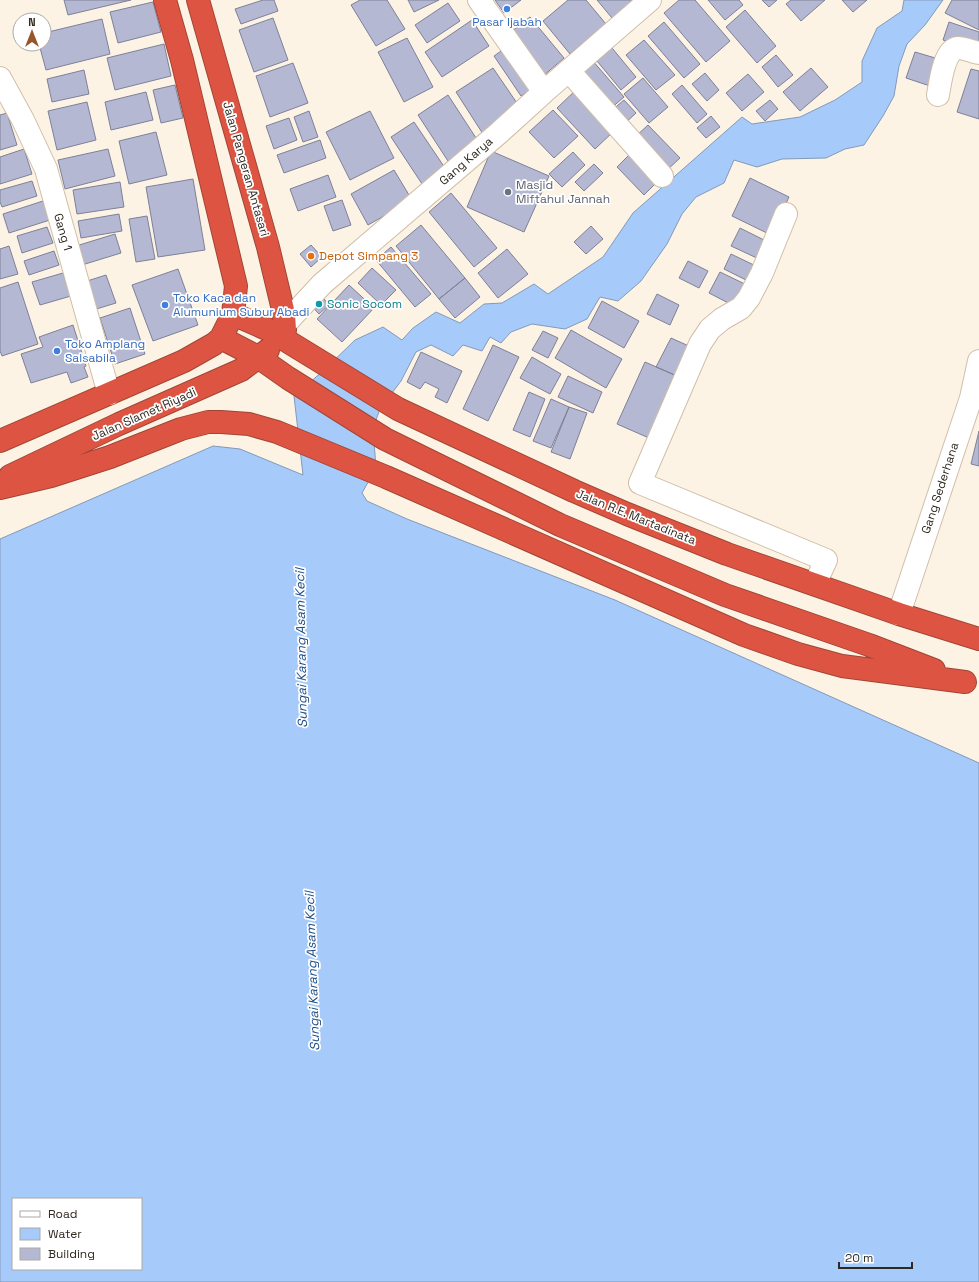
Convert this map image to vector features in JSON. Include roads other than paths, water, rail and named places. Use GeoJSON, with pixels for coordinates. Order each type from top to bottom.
{"type":"FeatureCollection","features":[{"type":"Feature","properties":{"kind":"highway"},"geometry":{"type":"LineString","coordinates":[[0,440],[184,361],[214,344],[221,338],[233,314],[236,286],[182,60],[165,0]]}},
{"type":"Feature","properties":{"kind":"highway","name":"Jalan Pangeran Antasari"},"geometry":{"type":"LineString","coordinates":[[198,0],[220,72],[268,247],[284,314],[284,331]]}},
{"type":"Feature","properties":{"kind":"highway","name":"Jalan R.E. Martadinata"},"geometry":{"type":"LineString","coordinates":[[233,314],[269,330],[284,331],[311,356],[398,409],[626,514],[728,554],[898,614],[979,639]]}},
{"type":"Feature","properties":{"kind":"highway","name":"Jalan Slamet Riyadi"},"geometry":{"type":"LineString","coordinates":[[0,480],[119,424],[240,370],[258,357],[284,331]]}},
{"type":"Feature","properties":{"kind":"highway"},"geometry":{"type":"LineString","coordinates":[[221,338],[258,357],[288,378],[386,439],[560,525],[725,595],[972,682]]}},
{"type":"Feature","properties":{"kind":"highway"},"geometry":{"type":"LineString","coordinates":[[0,488],[51,476],[110,457],[188,427],[208,422],[250,424],[277,432],[386,477],[744,635],[798,654],[842,666],[972,682]]}},
{"type":"Feature","properties":{"kind":"street"},"geometry":{"type":"LineString","coordinates":[[479,0],[544,92]]}},
{"type":"Feature","properties":{"kind":"street","name":"Gang Karya"},"geometry":{"type":"LineString","coordinates":[[284,331],[322,284],[494,138],[544,92],[650,0]]}},
{"type":"Feature","properties":{"kind":"street"},"geometry":{"type":"LineString","coordinates":[[938,95],[947,56],[952,50],[957,48],[979,53]]}},
{"type":"Feature","properties":{"kind":"street"},"geometry":{"type":"LineString","coordinates":[[569,70],[662,176]]}},
{"type":"Feature","properties":{"kind":"street","name":"Gang 1"},"geometry":{"type":"LineString","coordinates":[[0,78],[23,120],[46,169],[109,394]]}},
{"type":"Feature","properties":{"kind":"street"},"geometry":{"type":"LineString","coordinates":[[786,214],[762,273],[749,298],[740,308],[722,319],[710,329],[700,344],[640,484],[826,560],[815,584]]}},
{"type":"Feature","properties":{"kind":"street","name":"Gang Sederhana"},"geometry":{"type":"LineString","coordinates":[[898,614],[971,398],[979,361]]}},
{"type":"Feature","properties":{"kind":"water","name":"Sungai Karang Asam Kecil"},"geometry":{"type":"Polygon","coordinates":[[[904,0],[943,0],[925,25],[907,44],[899,66],[894,96],[864,145],[845,149],[826,158],[782,159],[757,167],[734,160],[724,183],[696,197],[682,214],[667,244],[641,281],[618,301],[600,297],[587,319],[565,329],[532,324],[511,332],[501,343],[490,337],[482,351],[463,345],[453,356],[431,345],[416,352],[401,381],[380,409],[373,428],[376,468],[362,493],[367,501],[407,519],[615,600],[979,763],[979,1282],[0,1282],[0,539],[213,446],[240,449],[303,475],[294,396],[355,340],[383,327],[402,340],[413,328],[436,312],[460,323],[484,304],[502,303],[534,284],[548,294],[603,257],[633,213],[742,117],[752,124],[800,117],[835,100],[862,82],[862,61],[877,28],[902,11],[904,0]]]}},
{"type":"Feature","properties":{"kind":"place","name":"Pasar Ijabah"},"geometry":{"type":"Point","coordinates":[507,9]}},
{"type":"Feature","properties":{"kind":"place","name":"Masjid Miftahul Jannah"},"geometry":{"type":"Point","coordinates":[508,192]}},
{"type":"Feature","properties":{"kind":"place","name":"Depot Simpang 3"},"geometry":{"type":"Point","coordinates":[311,256]}},
{"type":"Feature","properties":{"kind":"place","name":"Sonic Socom"},"geometry":{"type":"Point","coordinates":[319,304]}},
{"type":"Feature","properties":{"kind":"place","name":"Toko Kaca dan Alumunium Subur Abadi"},"geometry":{"type":"Point","coordinates":[165,305]}},
{"type":"Feature","properties":{"kind":"place","name":"Toko Amplang Salsabila"},"geometry":{"type":"Point","coordinates":[57,351]}}]}
